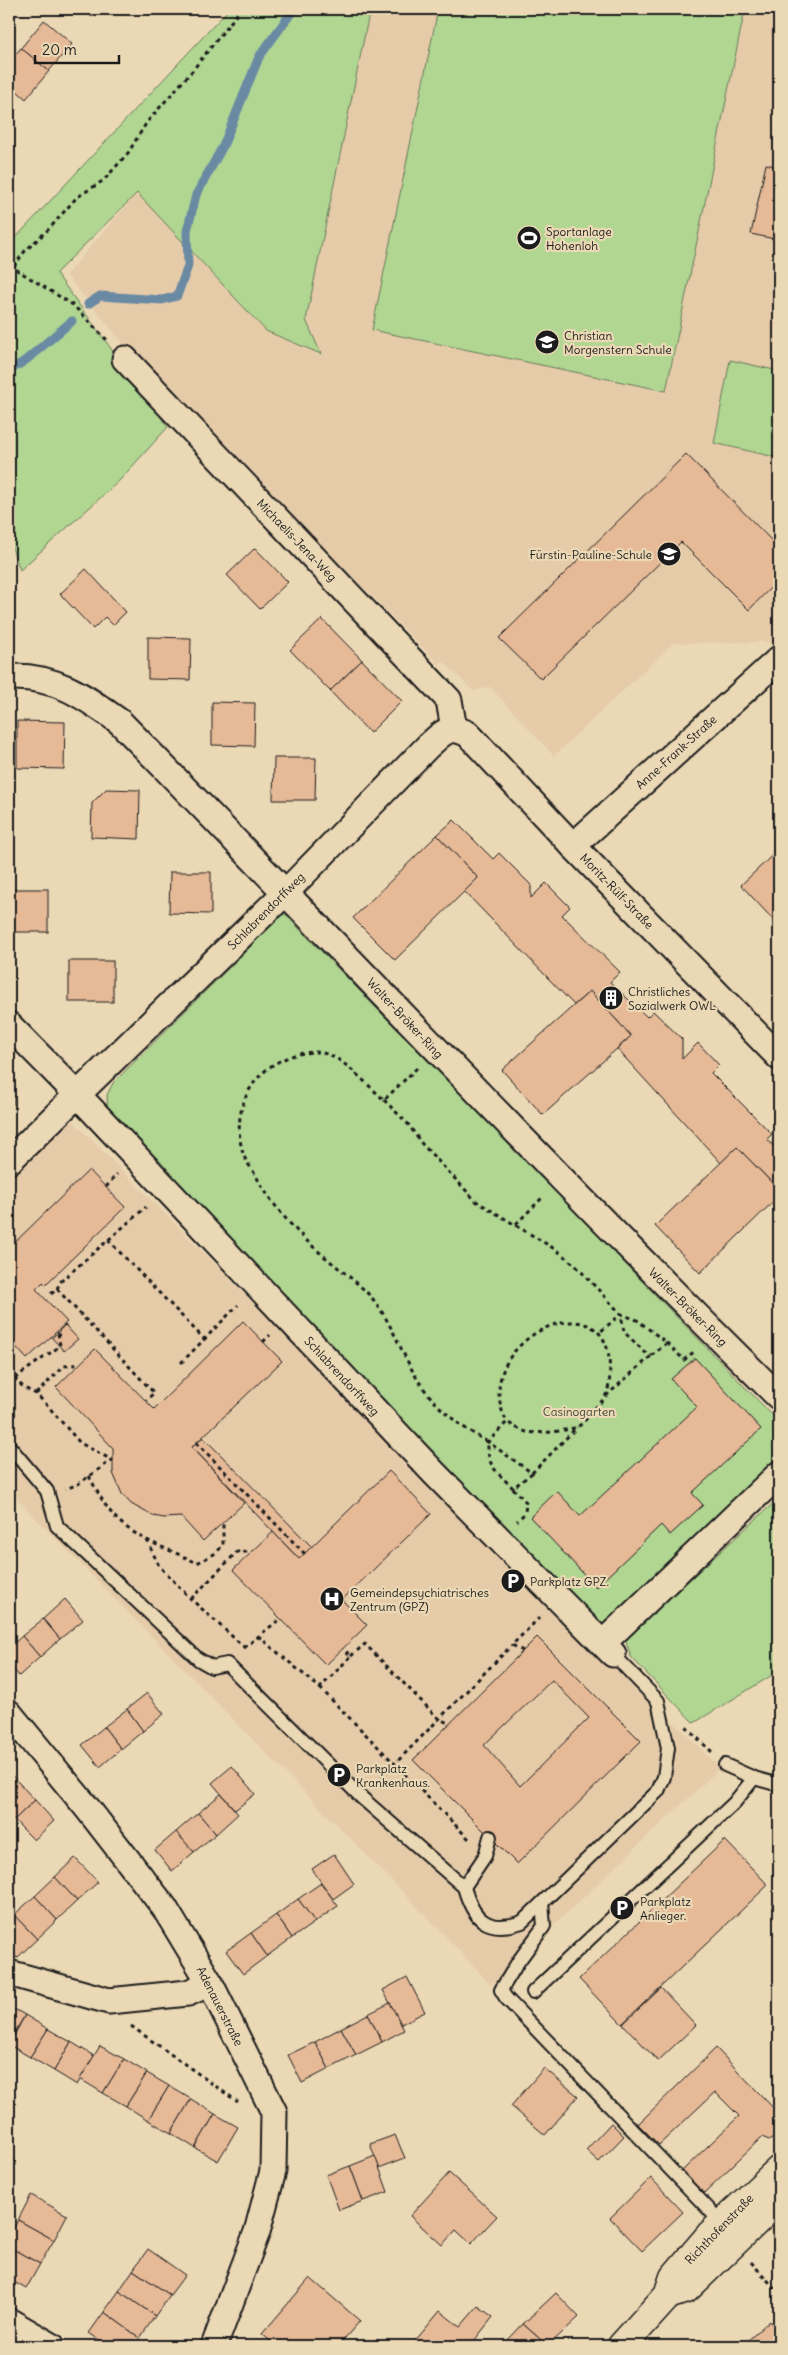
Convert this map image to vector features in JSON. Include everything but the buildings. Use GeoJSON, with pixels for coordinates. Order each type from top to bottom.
{"type":"FeatureCollection","features":[{"type":"Feature","properties":{"kind":"street","name":"Michaelis-Jena-Weg"},"geometry":{"type":"LineString","coordinates":[[125,359],[449,700],[454,729]]}},
{"type":"Feature","properties":{"kind":"street","name":"Anne-Frank-Straße"},"geometry":{"type":"LineString","coordinates":[[573,846],[779,659]]}},
{"type":"Feature","properties":{"kind":"street","name":"Walter-Bröker-Ring"},"geometry":{"type":"LineString","coordinates":[[9,677],[40,678],[64,686],[93,702],[120,722],[286,892],[560,1179],[779,1397]]}},
{"type":"Feature","properties":{"kind":"street","name":"Moritz-Rülf-Straße"},"geometry":{"type":"LineString","coordinates":[[454,729],[468,734],[573,846],[779,1057]]}},
{"type":"Feature","properties":{"kind":"street","name":"Schlabrendorffweg"},"geometry":{"type":"LineString","coordinates":[[9,1161],[76,1093],[98,1075],[286,892],[428,746],[446,731],[454,729]]}},
{"type":"Feature","properties":{"kind":"street"},"geometry":{"type":"LineString","coordinates":[[9,1025],[76,1093]]}},
{"type":"Feature","properties":{"kind":"street","name":"Schlabrendorffweg"},"geometry":{"type":"LineString","coordinates":[[76,1093],[435,1474],[608,1648]]}},
{"type":"Feature","properties":{"kind":"street"},"geometry":{"type":"LineString","coordinates":[[608,1648],[779,1474]]}},
{"type":"Feature","properties":{"kind":"street","name":"Adenauerstraße"},"geometry":{"type":"LineString","coordinates":[[9,1713],[88,1809],[164,1907],[210,1983],[274,2112],[274,2171],[257,2232],[214,2346]]}},
{"type":"Feature","properties":{"kind":"street"},"geometry":{"type":"LineString","coordinates":[[9,1973],[109,2001],[188,1993],[210,1983]]}},
{"type":"Feature","properties":{"kind":"street","name":"Richthofenstraße"},"geometry":{"type":"LineString","coordinates":[[726,2235],[779,2170]]}},
{"type":"Feature","properties":{"kind":"street","name":"Richthofenstraße"},"geometry":{"type":"LineString","coordinates":[[622,2346],[668,2295],[674,2277],[726,2235],[779,2200]]}},
{"type":"Feature","properties":{"kind":"street"},"geometry":{"type":"LineString","coordinates":[[9,2321],[52,2346]]}},
{"type":"Feature","properties":{"kind":"lane"},"geometry":{"type":"LineString","coordinates":[[9,1446],[47,1491],[57,1526],[198,1659],[212,1667],[227,1664],[362,1798],[464,1887],[470,1907],[484,1922],[496,1926],[511,1926],[522,1922],[658,1791],[664,1776],[668,1748],[658,1702],[608,1648]]}},
{"type":"Feature","properties":{"kind":"lane"},"geometry":{"type":"LineString","coordinates":[[725,1765],[754,1778],[779,1785]]}},
{"type":"Feature","properties":{"kind":"lane"},"geometry":{"type":"LineString","coordinates":[[534,1992],[734,1803],[754,1778]]}},
{"type":"Feature","properties":{"kind":"lane"},"geometry":{"type":"LineString","coordinates":[[464,1887],[485,1856],[490,1837]]}},
{"type":"Feature","properties":{"kind":"lane"},"geometry":{"type":"LineString","coordinates":[[542,1904],[544,1926],[518,1962],[501,1990],[506,1998],[726,2235]]}},
{"type":"Feature","properties":{"kind":"path"},"geometry":{"type":"LineString","coordinates":[[9,273],[11,266],[50,228],[76,198],[104,180],[128,153],[147,122],[192,71],[241,9]]}},
{"type":"Feature","properties":{"kind":"path"},"geometry":{"type":"LineString","coordinates":[[11,266],[73,305],[125,359]]}},
{"type":"Feature","properties":{"kind":"path"},"geometry":{"type":"LineString","coordinates":[[384,1100],[436,1050]]}},
{"type":"Feature","properties":{"kind":"path"},"geometry":{"type":"LineString","coordinates":[[532,1473],[488,1442],[464,1430],[437,1403],[421,1384],[398,1337],[378,1306],[360,1285],[292,1226],[267,1197],[243,1153],[239,1126],[245,1096],[261,1073],[285,1058],[311,1051],[332,1056],[384,1100],[408,1124],[422,1144],[476,1202],[516,1224],[558,1251],[576,1266],[620,1314],[637,1320],[681,1356]]}},
{"type":"Feature","properties":{"kind":"path"},"geometry":{"type":"LineString","coordinates":[[106,1187],[113,1178]]}},
{"type":"Feature","properties":{"kind":"path"},"geometry":{"type":"LineString","coordinates":[[516,1224],[560,1179]]}},
{"type":"Feature","properties":{"kind":"path"},"geometry":{"type":"LineString","coordinates":[[51,1294],[57,1289],[60,1282],[166,1190]]}},
{"type":"Feature","properties":{"kind":"path"},"geometry":{"type":"LineString","coordinates":[[108,1240],[205,1340]]}},
{"type":"Feature","properties":{"kind":"path"},"geometry":{"type":"LineString","coordinates":[[181,1363],[258,1285]]}},
{"type":"Feature","properties":{"kind":"path"},"geometry":{"type":"LineString","coordinates":[[57,1289],[154,1393],[146,1400]]}},
{"type":"Feature","properties":{"kind":"path"},"geometry":{"type":"LineString","coordinates":[[600,1332],[620,1314]]}},
{"type":"Feature","properties":{"kind":"path"},"geometry":{"type":"LineString","coordinates":[[620,1314],[624,1332],[650,1357]]}},
{"type":"Feature","properties":{"kind":"path"},"geometry":{"type":"LineString","coordinates":[[577,1427],[556,1431],[528,1432],[507,1422],[501,1410],[500,1383],[510,1358],[523,1342],[548,1327],[558,1324],[584,1323],[600,1332],[606,1340],[609,1359],[610,1375],[605,1396]]}},
{"type":"Feature","properties":{"kind":"path"},"geometry":{"type":"LineString","coordinates":[[15,1378],[60,1346],[58,1332]]}},
{"type":"Feature","properties":{"kind":"path"},"geometry":{"type":"LineString","coordinates":[[513,1488],[532,1473],[605,1396],[667,1343]]}},
{"type":"Feature","properties":{"kind":"path"},"geometry":{"type":"LineString","coordinates":[[36,1394],[64,1366],[80,1364]]}},
{"type":"Feature","properties":{"kind":"path"},"geometry":{"type":"LineString","coordinates":[[9,1372],[24,1388],[36,1394],[80,1443],[112,1460],[78,1484],[56,1493],[47,1491]]}},
{"type":"Feature","properties":{"kind":"path"},"geometry":{"type":"LineString","coordinates":[[507,1422],[488,1442],[488,1457],[492,1467],[526,1502]]}},
{"type":"Feature","properties":{"kind":"path"},"geometry":{"type":"LineString","coordinates":[[196,1442],[305,1554]]}},
{"type":"Feature","properties":{"kind":"path"},"geometry":{"type":"LineString","coordinates":[[89,1476],[111,1512],[122,1524],[147,1540],[197,1563],[216,1553],[223,1545],[223,1522]]}},
{"type":"Feature","properties":{"kind":"path"},"geometry":{"type":"LineString","coordinates":[[147,1540],[159,1566],[191,1599],[245,1648]]}},
{"type":"Feature","properties":{"kind":"path"},"geometry":{"type":"LineString","coordinates":[[191,1599],[237,1552],[252,1552]]}},
{"type":"Feature","properties":{"kind":"path"},"geometry":{"type":"LineString","coordinates":[[280,1618],[258,1636],[320,1688],[485,1856]]}},
{"type":"Feature","properties":{"kind":"path"},"geometry":{"type":"LineString","coordinates":[[362,1798],[438,1718],[536,1621]]}},
{"type":"Feature","properties":{"kind":"path"},"geometry":{"type":"LineString","coordinates":[[320,1688],[364,1644],[438,1718],[450,1724]]}},
{"type":"Feature","properties":{"kind":"path"},"geometry":{"type":"LineString","coordinates":[[512,1645],[523,1651]]}},
{"type":"Feature","properties":{"kind":"path"},"geometry":{"type":"LineString","coordinates":[[343,1649],[351,1656]]}},
{"type":"Feature","properties":{"kind":"path"},"geometry":{"type":"LineString","coordinates":[[109,2001],[120,2018],[248,2110],[274,2112]]}},
{"type":"Feature","properties":{"kind":"path"},"geometry":{"type":"LineString","coordinates":[[726,2235],[779,2293]]}},
{"type":"Feature","properties":{"kind":"shaded area","name":"Christian Morgenstern Schule"},"geometry":{"type":"Polygon","coordinates":[[[370,9],[779,9],[779,637],[775,642],[673,643],[554,756],[490,687],[473,691],[443,661],[439,664],[131,353],[66,275],[137,193],[266,331],[321,354],[306,320],[370,9]]]}},
{"type":"Feature","properties":{"kind":"shaded area","name":"Gemeindepsychiatrisches Zentrum (GPZ)"},"geometry":{"type":"Polygon","coordinates":[[[66,1120],[74,1122],[428,1479],[720,1768],[491,1985],[438,1928],[9,1491],[9,1171],[66,1120]]]}},
{"type":"Feature","properties":{"kind":"green space"},"geometry":{"type":"Polygon","coordinates":[[[229,9],[370,9],[306,320],[321,354],[266,331],[137,193],[56,273],[168,427],[119,481],[20,570],[9,540],[9,245],[229,9]]]}},
{"type":"Feature","properties":{"kind":"green space"},"geometry":{"type":"Polygon","coordinates":[[[438,9],[745,9],[666,391],[372,330],[438,9]]]}},
{"type":"Feature","properties":{"kind":"green space"},"geometry":{"type":"Polygon","coordinates":[[[730,360],[779,371],[779,458],[714,443],[730,360]]]}},
{"type":"Feature","properties":{"kind":"green space","name":"Casinogarten"},"geometry":{"type":"Polygon","coordinates":[[[284,913],[779,1422],[779,1458],[602,1632],[108,1113],[107,1095],[113,1083],[284,913]]]}},
{"type":"Feature","properties":{"kind":"green space"},"geometry":{"type":"Polygon","coordinates":[[[779,1498],[779,1671],[694,1723],[631,1657],[625,1639],[779,1498]]]}},
{"type":"Feature","properties":{"kind":"waterway"},"geometry":{"type":"LineString","coordinates":[[88,304],[100,296],[162,300],[177,296],[188,266],[187,231],[196,195],[223,146],[259,57],[294,9]]}},
{"type":"Feature","properties":{"kind":"waterway"},"geometry":{"type":"LineString","coordinates":[[9,371],[26,360],[72,321]]}},
{"type":"Feature","properties":{"kind":"place","name":"Sportanlage Hohenloh"},"geometry":{"type":"Point","coordinates":[529,238]}},
{"type":"Feature","properties":{"kind":"place","name":"Christian Morgenstern Schule"},"geometry":{"type":"Point","coordinates":[547,342]}},
{"type":"Feature","properties":{"kind":"place","name":"Fürstin-Pauline-Schule"},"geometry":{"type":"Point","coordinates":[669,554]}},
{"type":"Feature","properties":{"kind":"place","name":"Christliches Sozialwerk OWL"},"geometry":{"type":"Point","coordinates":[611,998]}},
{"type":"Feature","properties":{"kind":"place","name":"Parkplatz GPZ."},"geometry":{"type":"Point","coordinates":[513,1581]}},
{"type":"Feature","properties":{"kind":"place","name":"Gemeindepsychiatrisches Zentrum (GPZ)"},"geometry":{"type":"Point","coordinates":[332,1599]}},
{"type":"Feature","properties":{"kind":"place","name":"Parkplatz Krankenhaus."},"geometry":{"type":"Point","coordinates":[339,1775]}},
{"type":"Feature","properties":{"kind":"place","name":"Parkplatz Anlieger."},"geometry":{"type":"Point","coordinates":[622,1908]}}]}
